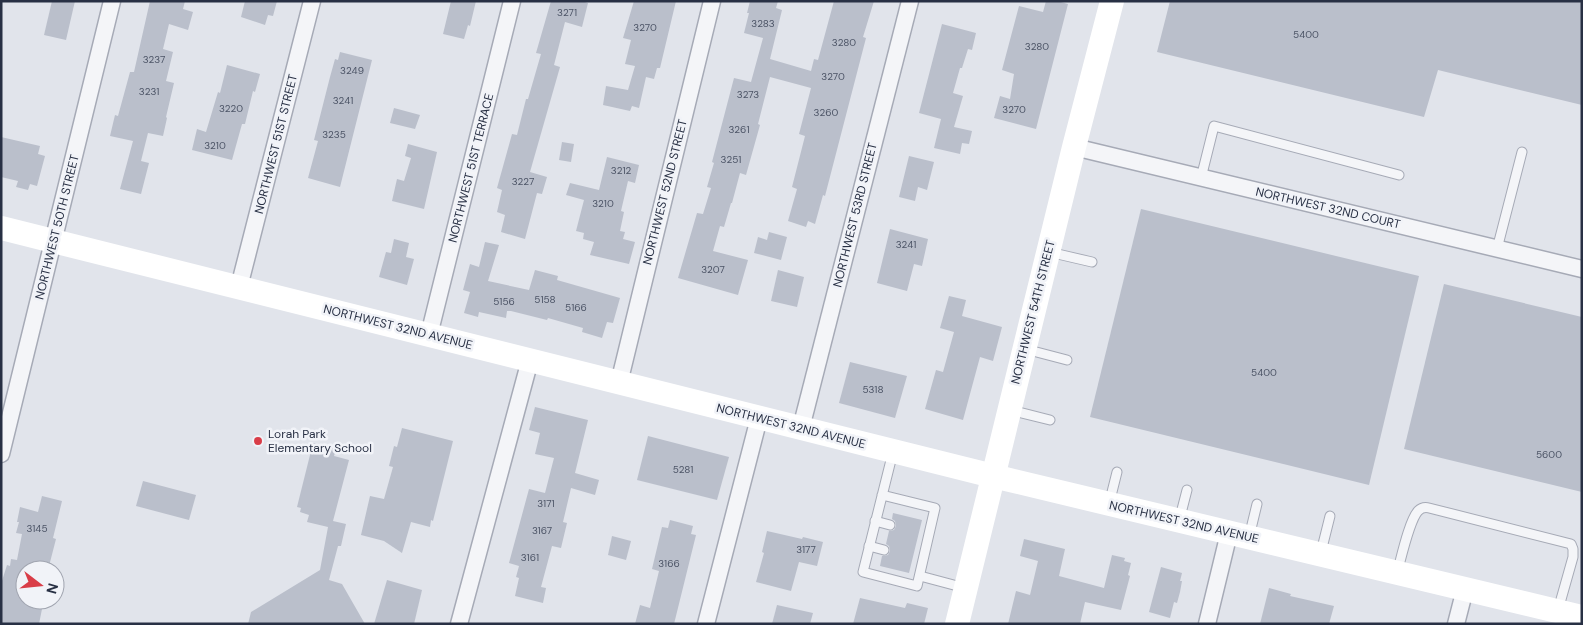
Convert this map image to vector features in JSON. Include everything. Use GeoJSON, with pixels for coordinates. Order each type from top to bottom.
{"type":"FeatureCollection","features":[{"type":"Feature","properties":{"kind":"main road","name":"NORTHWEST 54TH STREET"},"geometry":{"type":"LineString","coordinates":[[957,624],[1074,147],[1112,1]]}},
{"type":"Feature","properties":{"kind":"main road","name":"NORTHWEST 32ND AVENUE"},"geometry":{"type":"LineString","coordinates":[[1,228],[893,452],[1582,617]]}},
{"type":"Feature","properties":{"kind":"street","name":"NORTHWEST 50TH STREET"},"geometry":{"type":"LineString","coordinates":[[1,454],[112,1]]}},
{"type":"Feature","properties":{"kind":"street","name":"NORTHWEST 51ST STREET"},"geometry":{"type":"LineString","coordinates":[[239,287],[312,1]]}},
{"type":"Feature","properties":{"kind":"street","name":"NORTHWEST 51ST TERRACE"},"geometry":{"type":"LineString","coordinates":[[429,335],[512,1]]}},
{"type":"Feature","properties":{"kind":"street","name":"NORTHWEST 52ND STREET"},"geometry":{"type":"LineString","coordinates":[[619,383],[712,1]]}},
{"type":"Feature","properties":{"kind":"street","name":"NORTHWEST 53RD STREET"},"geometry":{"type":"LineString","coordinates":[[800,428],[910,1]]}},
{"type":"Feature","properties":{"kind":"street","name":"NORTHWEST 32ND COURT"},"geometry":{"type":"LineString","coordinates":[[1074,147],[1582,269]]}},
{"type":"Feature","properties":{"kind":"street"},"geometry":{"type":"LineString","coordinates":[[459,624],[530,360]]}},
{"type":"Feature","properties":{"kind":"street"},"geometry":{"type":"LineString","coordinates":[[706,624],[759,418]]}},
{"type":"Feature","properties":{"kind":"street"},"geometry":{"type":"LineString","coordinates":[[1207,624],[1239,535]]}},
{"type":"Feature","properties":{"kind":"street"},"geometry":{"type":"LineString","coordinates":[[1456,624],[1465,590]]}},
{"type":"Feature","properties":{"kind":"lane"},"geometry":{"type":"LineString","coordinates":[[1201,178],[1214,126],[1399,175]]}},
{"type":"Feature","properties":{"kind":"lane"},"geometry":{"type":"LineString","coordinates":[[1497,249],[1522,152]]}},
{"type":"Feature","properties":{"kind":"lane"},"geometry":{"type":"LineString","coordinates":[[1048,252],[1092,262]]}},
{"type":"Feature","properties":{"kind":"lane"},"geometry":{"type":"LineString","coordinates":[[1024,349],[1067,360]]}},
{"type":"Feature","properties":{"kind":"lane"},"geometry":{"type":"LineString","coordinates":[[1009,410],[1050,420]]}},
{"type":"Feature","properties":{"kind":"lane"},"geometry":{"type":"LineString","coordinates":[[882,495],[935,508],[917,586],[863,572],[869,546],[876,521],[882,495],[893,452]]}},
{"type":"Feature","properties":{"kind":"lane"},"geometry":{"type":"LineString","coordinates":[[1109,504],[1117,472]]}},
{"type":"Feature","properties":{"kind":"lane"},"geometry":{"type":"LineString","coordinates":[[1179,521],[1187,490]]}},
{"type":"Feature","properties":{"kind":"lane"},"geometry":{"type":"LineString","coordinates":[[1239,535],[1257,504]]}},
{"type":"Feature","properties":{"kind":"lane"},"geometry":{"type":"LineString","coordinates":[[1397,573],[1407,536],[1418,511],[1424,507],[1429,508],[1571,544],[1573,557],[1557,611]]}},
{"type":"Feature","properties":{"kind":"lane"},"geometry":{"type":"LineString","coordinates":[[1320,555],[1330,516]]}},
{"type":"Feature","properties":{"kind":"lane"},"geometry":{"type":"LineString","coordinates":[[876,521],[890,525]]}},
{"type":"Feature","properties":{"kind":"lane"},"geometry":{"type":"LineString","coordinates":[[919,533],[929,536]]}},
{"type":"Feature","properties":{"kind":"lane"},"geometry":{"type":"LineString","coordinates":[[869,546],[884,550]]}},
{"type":"Feature","properties":{"kind":"lane"},"geometry":{"type":"LineString","coordinates":[[913,557],[923,560]]}},
{"type":"Feature","properties":{"kind":"lane"},"geometry":{"type":"LineString","coordinates":[[920,576],[966,588]]}},
{"type":"Feature","properties":{"kind":"building"},"geometry":{"type":"Polygon","coordinates":[[[52,1],[75,1],[66,40],[44,35],[52,1]]]}},
{"type":"Feature","properties":{"kind":"building"},"geometry":{"type":"Polygon","coordinates":[[[150,1],[185,1],[183,9],[193,12],[188,30],[169,24],[163,49],[173,52],[166,81],[174,83],[163,136],[148,133],[141,161],[149,163],[141,194],[120,189],[133,141],[110,136],[115,115],[118,116],[130,72],[134,72],[150,1]]]}},
{"type":"Feature","properties":{"kind":"building"},"geometry":{"type":"Polygon","coordinates":[[[245,1],[277,1],[273,16],[268,15],[265,25],[241,17],[245,1]]]}},
{"type":"Feature","properties":{"kind":"building"},"geometry":{"type":"Polygon","coordinates":[[[451,1],[476,1],[470,26],[468,25],[464,39],[443,34],[451,1]]]}},
{"type":"Feature","properties":{"kind":"building"},"geometry":{"type":"Polygon","coordinates":[[[551,1],[582,1],[588,3],[582,27],[565,22],[554,65],[560,67],[530,172],[547,177],[542,194],[537,193],[525,239],[501,232],[505,215],[497,212],[502,190],[497,188],[512,134],[517,135],[526,99],[528,99],[541,54],[536,53],[551,1]]]}},
{"type":"Feature","properties":{"kind":"building"},"geometry":{"type":"Polygon","coordinates":[[[634,1],[676,1],[660,68],[657,68],[654,79],[646,77],[639,108],[632,106],[630,111],[603,105],[606,86],[628,90],[635,66],[625,64],[631,40],[623,38],[634,1]]]}},
{"type":"Feature","properties":{"kind":"building"},"geometry":{"type":"Polygon","coordinates":[[[750,1],[778,1],[776,8],[782,10],[770,59],[811,71],[814,59],[818,60],[834,1],[874,1],[863,37],[866,38],[825,196],[823,195],[815,224],[808,221],[806,227],[788,221],[797,189],[792,187],[805,136],[799,134],[811,88],[770,77],[758,124],[760,125],[746,175],[740,173],[724,227],[720,226],[713,251],[748,260],[738,295],[678,278],[697,213],[703,214],[711,188],[707,187],[714,163],[712,162],[734,78],[751,82],[763,38],[744,33],[750,1]]]}},
{"type":"Feature","properties":{"kind":"building"},"geometry":{"type":"Polygon","coordinates":[[[1046,1],[1068,4],[1036,129],[994,118],[1000,96],[1010,99],[1014,74],[1002,70],[1019,6],[1043,12],[1046,1]]]}},
{"type":"Feature","properties":{"kind":"building"},"geometry":{"type":"Polygon","coordinates":[[[1170,1],[1582,1],[1582,105],[1438,70],[1424,117],[1157,52],[1170,1]]]}},
{"type":"Feature","properties":{"kind":"building"},"geometry":{"type":"Polygon","coordinates":[[[942,24],[976,33],[972,50],[968,49],[962,68],[960,68],[953,93],[963,96],[954,127],[972,131],[969,144],[962,143],[960,154],[934,148],[941,119],[919,113],[942,24]]]}},
{"type":"Feature","properties":{"kind":"building"},"geometry":{"type":"Polygon","coordinates":[[[340,52],[372,60],[340,187],[308,178],[318,141],[314,140],[335,59],[338,60],[340,52]]]}},
{"type":"Feature","properties":{"kind":"building"},"geometry":{"type":"Polygon","coordinates":[[[227,65],[260,74],[255,92],[253,91],[245,124],[242,124],[232,160],[192,150],[197,129],[206,132],[218,92],[220,93],[227,65]]]}},
{"type":"Feature","properties":{"kind":"building"},"geometry":{"type":"Polygon","coordinates":[[[394,108],[420,115],[415,129],[390,123],[394,108]]]}},
{"type":"Feature","properties":{"kind":"building"},"geometry":{"type":"Polygon","coordinates":[[[1,137],[40,146],[38,154],[45,156],[37,186],[30,184],[28,190],[16,187],[18,181],[1,177],[1,137]]]}},
{"type":"Feature","properties":{"kind":"building"},"geometry":{"type":"Polygon","coordinates":[[[562,142],[574,144],[571,162],[559,160],[562,142]]]}},
{"type":"Feature","properties":{"kind":"building"},"geometry":{"type":"Polygon","coordinates":[[[408,144],[437,152],[424,209],[392,201],[397,179],[404,181],[411,158],[405,156],[408,144]]]}},
{"type":"Feature","properties":{"kind":"building"},"geometry":{"type":"Polygon","coordinates":[[[909,156],[934,162],[927,190],[918,187],[915,201],[899,197],[909,156]]]}},
{"type":"Feature","properties":{"kind":"building"},"geometry":{"type":"Polygon","coordinates":[[[607,157],[639,165],[635,183],[628,181],[621,211],[624,212],[620,231],[625,232],[623,239],[635,242],[629,264],[590,255],[594,242],[583,239],[584,233],[576,231],[584,200],[566,195],[570,183],[599,190],[607,157]]]}},
{"type":"Feature","properties":{"kind":"building"},"geometry":{"type":"Polygon","coordinates":[[[1141,209],[1419,276],[1369,485],[1090,417],[1141,209]]]}},
{"type":"Feature","properties":{"kind":"building"},"geometry":{"type":"Polygon","coordinates":[[[890,229],[928,239],[922,266],[914,264],[907,291],[877,283],[890,229]]]}},
{"type":"Feature","properties":{"kind":"building"},"geometry":{"type":"Polygon","coordinates":[[[769,232],[787,237],[781,260],[754,253],[758,237],[767,240],[769,232]]]}},
{"type":"Feature","properties":{"kind":"building"},"geometry":{"type":"Polygon","coordinates":[[[394,239],[409,243],[406,257],[414,259],[407,285],[379,277],[386,252],[391,253],[394,239]]]}},
{"type":"Feature","properties":{"kind":"building"},"geometry":{"type":"Polygon","coordinates":[[[485,242],[499,245],[488,281],[529,290],[535,270],[558,276],[557,280],[620,298],[613,323],[607,322],[602,338],[582,332],[583,328],[548,318],[547,320],[511,311],[507,311],[506,318],[479,312],[478,317],[464,313],[470,292],[463,290],[470,264],[479,267],[485,242]]]}},
{"type":"Feature","properties":{"kind":"building"},"geometry":{"type":"Polygon","coordinates":[[[778,270],[804,277],[797,307],[771,301],[778,270]]]}},
{"type":"Feature","properties":{"kind":"building"},"geometry":{"type":"Polygon","coordinates":[[[1444,284],[1582,317],[1582,492],[1404,449],[1444,284]]]}},
{"type":"Feature","properties":{"kind":"building"},"geometry":{"type":"Polygon","coordinates":[[[949,296],[966,300],[962,316],[1002,327],[993,361],[980,357],[963,420],[925,409],[936,370],[943,372],[954,332],[940,328],[949,296]]]}},
{"type":"Feature","properties":{"kind":"building"},"geometry":{"type":"Polygon","coordinates":[[[850,362],[907,376],[895,418],[839,403],[850,362]]]}},
{"type":"Feature","properties":{"kind":"building"},"geometry":{"type":"Polygon","coordinates":[[[535,407],[588,420],[575,473],[599,480],[595,495],[571,488],[563,522],[567,523],[561,548],[552,546],[541,587],[546,588],[543,603],[515,596],[519,578],[516,577],[519,566],[509,563],[529,489],[545,493],[554,458],[535,454],[540,433],[529,430],[535,407]]]}},
{"type":"Feature","properties":{"kind":"building"},"geometry":{"type":"Polygon","coordinates":[[[402,428],[453,441],[433,521],[431,520],[430,527],[411,522],[402,553],[384,541],[361,535],[370,496],[384,499],[393,467],[389,466],[394,446],[397,447],[402,428]]]}},
{"type":"Feature","properties":{"kind":"building"},"geometry":{"type":"Polygon","coordinates":[[[648,436],[729,457],[717,500],[637,480],[648,436]]]}},
{"type":"Feature","properties":{"kind":"building"},"geometry":{"type":"Polygon","coordinates":[[[313,443],[336,449],[334,456],[349,460],[333,521],[346,524],[341,546],[338,546],[329,580],[342,584],[365,624],[248,624],[251,612],[320,570],[328,527],[307,522],[309,515],[300,512],[301,508],[297,507],[313,443]]]}},
{"type":"Feature","properties":{"kind":"building"},"geometry":{"type":"Polygon","coordinates":[[[143,481],[196,495],[189,520],[136,506],[143,481]]]}},
{"type":"Feature","properties":{"kind":"building"},"geometry":{"type":"Polygon","coordinates":[[[42,496],[62,501],[53,538],[56,539],[51,560],[17,560],[22,534],[16,533],[20,507],[38,512],[42,496]]]}},
{"type":"Feature","properties":{"kind":"building"},"geometry":{"type":"Polygon","coordinates":[[[893,513],[922,520],[909,573],[880,566],[882,556],[888,555],[890,551],[889,546],[886,544],[889,531],[894,530],[896,526],[895,521],[892,519],[893,513]]]}},
{"type":"Feature","properties":{"kind":"building"},"geometry":{"type":"Polygon","coordinates":[[[670,520],[693,526],[691,534],[696,535],[674,624],[635,624],[640,605],[650,608],[659,571],[652,569],[662,527],[668,528],[670,520]]]}},
{"type":"Feature","properties":{"kind":"building"},"geometry":{"type":"Polygon","coordinates":[[[767,531],[823,542],[817,566],[799,562],[791,591],[756,582],[764,553],[762,552],[767,531]]]}},
{"type":"Feature","properties":{"kind":"building"},"geometry":{"type":"Polygon","coordinates":[[[612,536],[631,541],[626,560],[608,555],[612,536]]]}},
{"type":"Feature","properties":{"kind":"building"},"geometry":{"type":"Polygon","coordinates":[[[1024,539],[1065,549],[1059,576],[1104,588],[1112,555],[1125,558],[1124,561],[1131,563],[1128,575],[1130,576],[1121,610],[1085,602],[1080,624],[1008,624],[1016,591],[1030,595],[1038,561],[1020,556],[1024,539]]]}},
{"type":"Feature","properties":{"kind":"building"},"geometry":{"type":"Polygon","coordinates":[[[11,559],[17,560],[15,560],[15,610],[42,610],[39,624],[1,624],[1,584],[7,565],[10,566],[11,559]]]}},
{"type":"Feature","properties":{"kind":"building"},"geometry":{"type":"Polygon","coordinates":[[[1161,567],[1182,573],[1180,592],[1177,603],[1174,602],[1170,618],[1149,612],[1161,567]]]}},
{"type":"Feature","properties":{"kind":"building"},"geometry":{"type":"Polygon","coordinates":[[[387,580],[422,590],[414,624],[374,624],[387,580]]]}},
{"type":"Feature","properties":{"kind":"building"},"geometry":{"type":"Polygon","coordinates":[[[1269,588],[1291,594],[1290,596],[1334,606],[1329,624],[1260,624],[1269,588]]]}},
{"type":"Feature","properties":{"kind":"building"},"geometry":{"type":"Polygon","coordinates":[[[860,598],[905,608],[907,603],[928,608],[924,624],[853,624],[860,598]]]}},
{"type":"Feature","properties":{"kind":"building"},"geometry":{"type":"Polygon","coordinates":[[[777,605],[813,613],[810,624],[772,624],[777,605]]]}},
{"type":"Feature","properties":{"kind":"place","name":"Lorah Park Elementary School"},"geometry":{"type":"Point","coordinates":[258,441]}}]}
